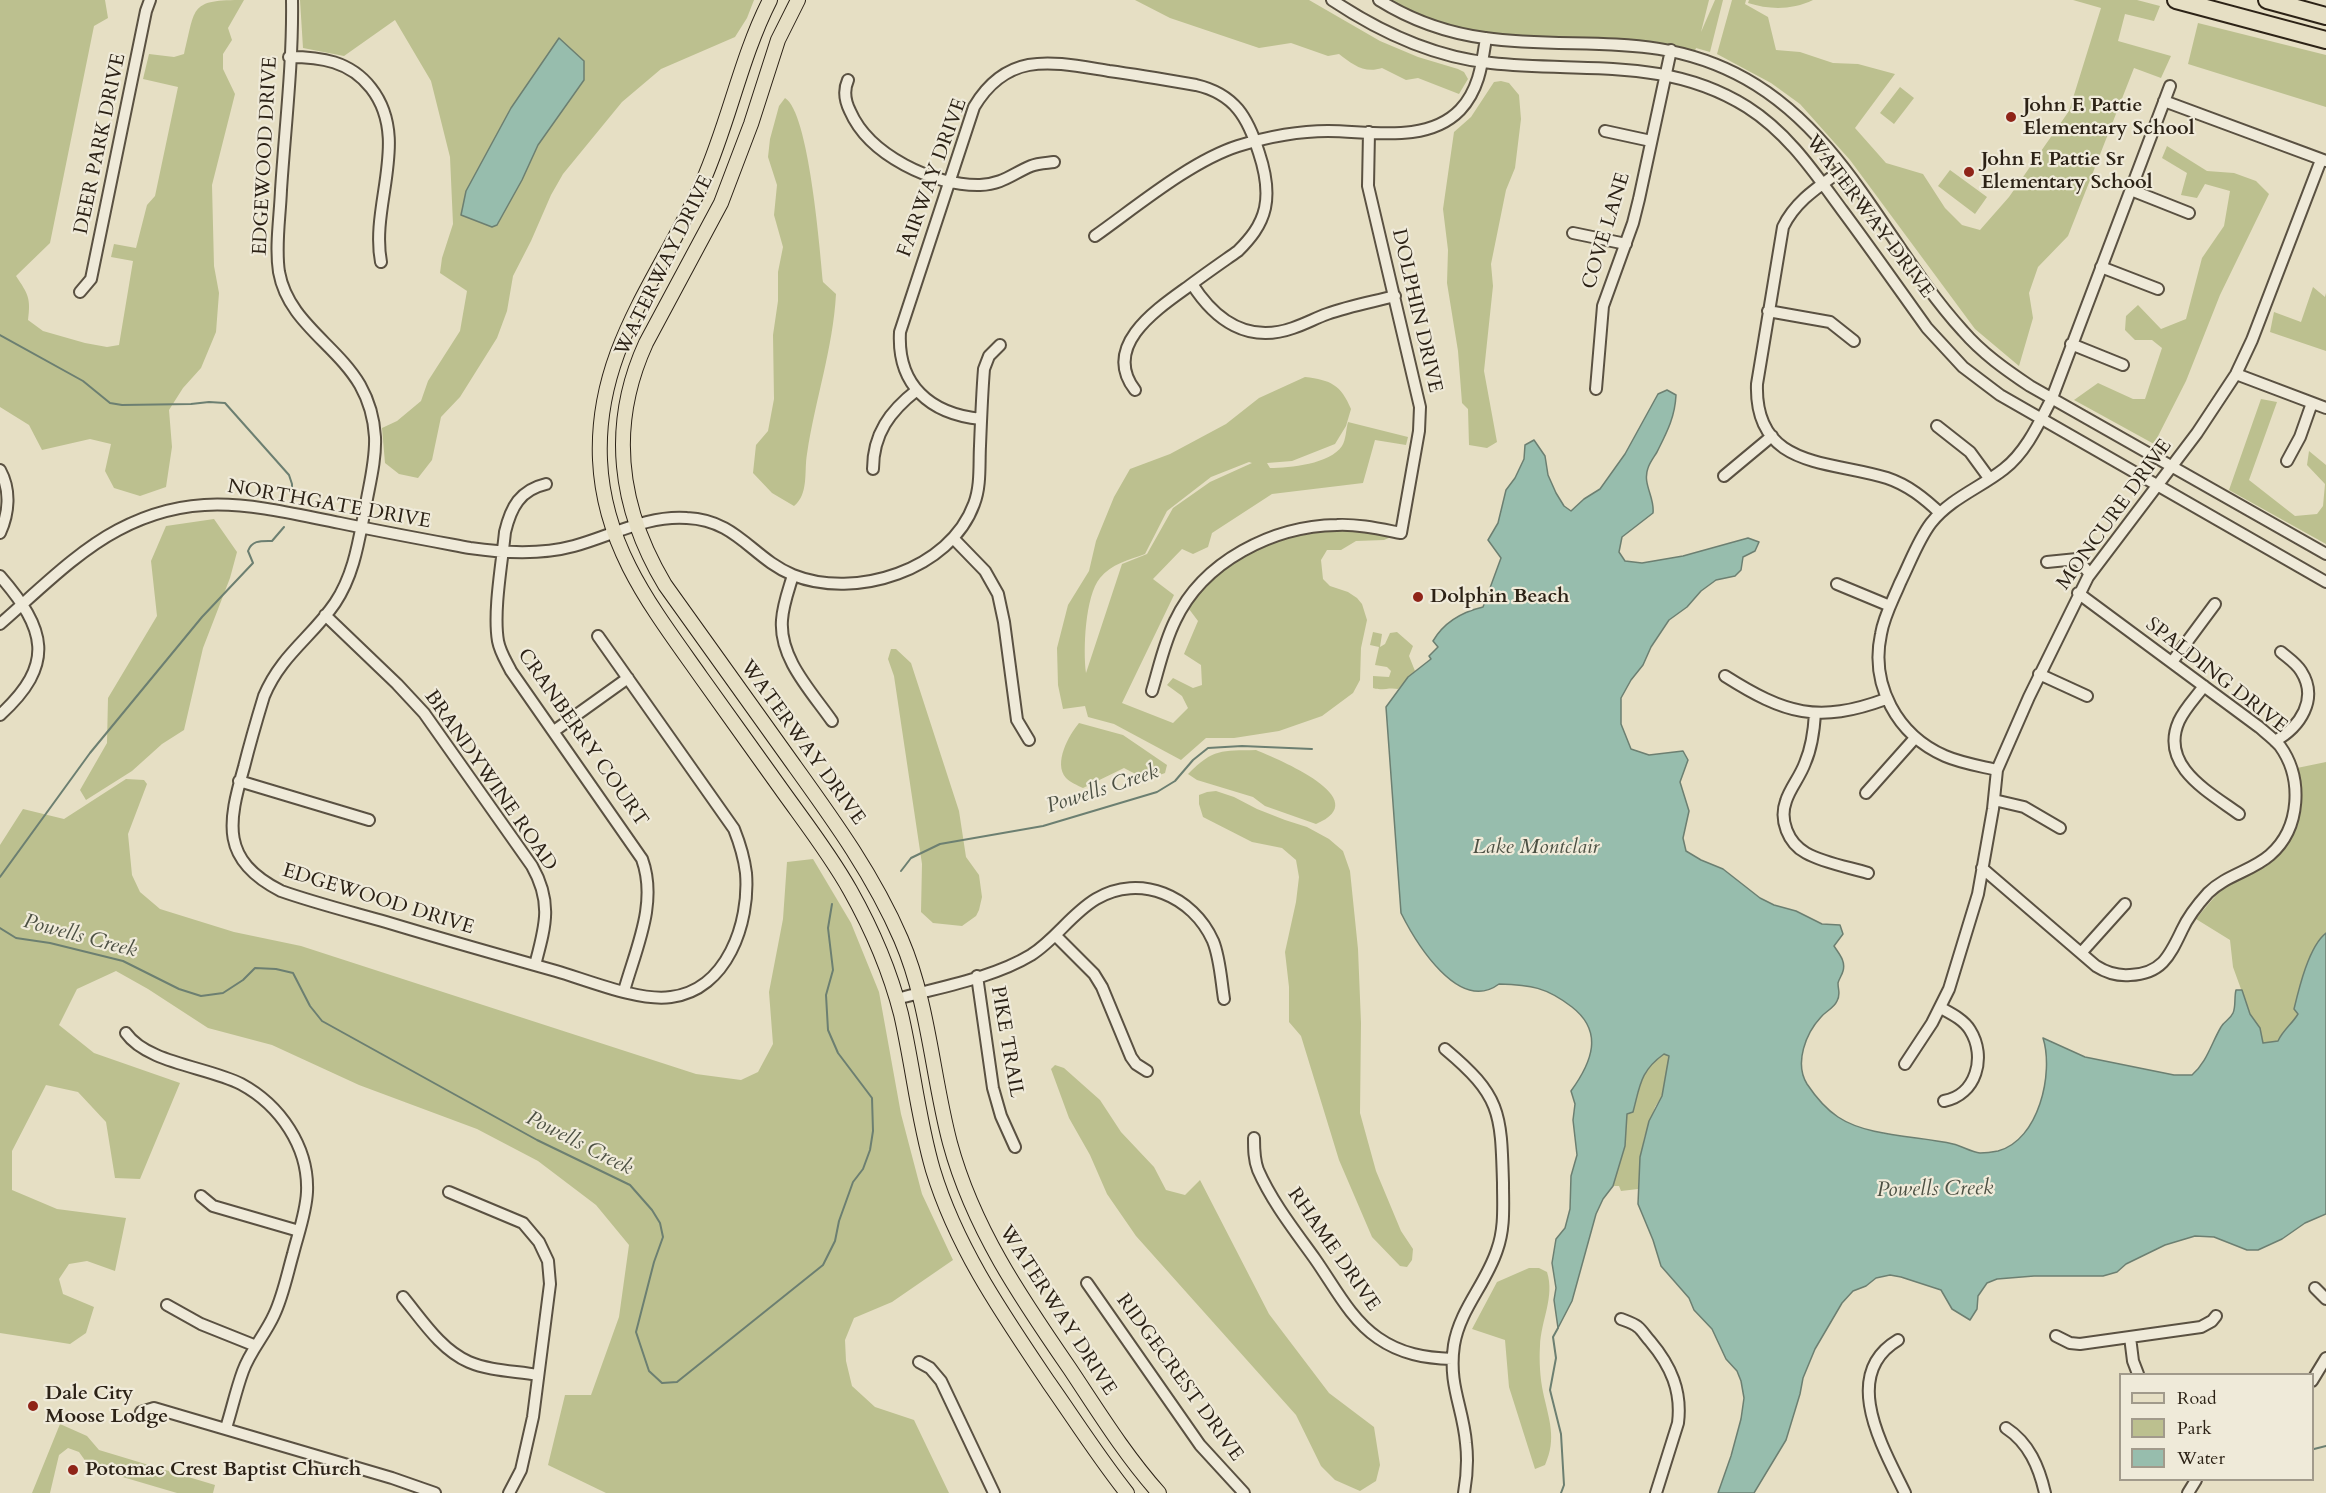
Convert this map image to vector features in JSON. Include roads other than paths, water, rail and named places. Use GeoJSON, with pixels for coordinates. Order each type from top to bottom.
{"type":"FeatureCollection","features":[{"type":"Feature","properties":{"kind":"highway"},"geometry":{"type":"LineString","coordinates":[[2176,0],[2326,40]]}},
{"type":"Feature","properties":{"kind":"highway"},"geometry":{"type":"LineString","coordinates":[[2267,0],[2326,16]]}},
{"type":"Feature","properties":{"kind":"main road","name":"WATERWAY DRIVE"},"geometry":{"type":"LineString","coordinates":[[770,0],[754,35],[725,126],[704,181],[618,347],[604,393],[600,421],[600,467],[603,489],[624,560],[648,601],[802,817],[849,889],[878,946],[897,999],[922,1130],[951,1220],[1001,1312],[1126,1493]]}},
{"type":"Feature","properties":{"kind":"main road","name":"WATERWAY DRIVE"},"geometry":{"type":"LineString","coordinates":[[798,0],[778,40],[751,124],[721,202],[636,366],[625,415],[623,455],[624,474],[636,525],[653,566],[665,585],[851,844],[869,874],[902,940],[920,993],[950,1143],[981,1228],[1013,1286],[1116,1438],[1159,1493]]}},
{"type":"Feature","properties":{"kind":"main road"},"geometry":{"type":"LineString","coordinates":[[643,297],[664,309]]}},
{"type":"Feature","properties":{"kind":"street","name":"DEER PARK DRIVE"},"geometry":{"type":"LineString","coordinates":[[80,292],[91,279],[150,0]]}},
{"type":"Feature","properties":{"kind":"street","name":"EDGEWOOD DRIVE"},"geometry":{"type":"LineString","coordinates":[[292,0],[280,208],[278,261],[280,274],[285,292],[298,315],[348,368],[364,392],[375,437],[374,457],[362,527],[351,573],[336,601],[286,658],[270,681],[264,696],[231,817],[234,842],[249,868],[267,884],[294,896],[624,991],[647,997],[672,997],[694,991],[712,978],[727,959],[739,930],[746,876],[741,846],[734,829],[598,636]]}},
{"type":"Feature","properties":{"kind":"street","name":"WATERWAY DRIVE"},"geometry":{"type":"LineString","coordinates":[[1332,0],[1367,22],[1411,44],[1438,53],[1482,62],[1617,68],[1665,74],[1709,87],[1729,97],[1761,117],[1790,142],[1823,183],[1916,313],[1947,351],[1981,382],[2041,420],[2326,582]]}},
{"type":"Feature","properties":{"kind":"street","name":"WATERWAY DRIVE"},"geometry":{"type":"LineString","coordinates":[[1379,0],[1422,22],[1486,39],[1612,44],[1671,50],[1711,61],[1769,93],[1803,121],[1843,169],[1947,313],[1988,356],[2052,398],[2326,554]]}},
{"type":"Feature","properties":{"kind":"street"},"geometry":{"type":"LineString","coordinates":[[1095,236],[1205,160],[1223,151],[1255,141],[1304,132],[1408,132],[1447,120],[1459,111],[1470,97],[1478,80],[1486,39]]}},
{"type":"Feature","properties":{"kind":"street","name":"COVE LANE"},"geometry":{"type":"LineString","coordinates":[[1596,389],[1603,306],[1626,244],[1639,199],[1671,50]]}},
{"type":"Feature","properties":{"kind":"street"},"geometry":{"type":"LineString","coordinates":[[289,57],[325,59],[351,69],[368,84],[387,117],[390,140],[380,234],[381,262]]}},
{"type":"Feature","properties":{"kind":"street","name":"FAIRWAY DRIVE"},"geometry":{"type":"LineString","coordinates":[[981,419],[965,417],[937,407],[917,390],[904,370],[900,356],[900,332],[971,114],[981,96],[996,79],[1018,67],[1043,62],[1196,84],[1212,89],[1236,107],[1249,124],[1255,141],[1267,186],[1266,204],[1261,221],[1255,232],[1238,251],[1156,310],[1144,322],[1128,346],[1125,371],[1128,381],[1135,390]]}},
{"type":"Feature","properties":{"kind":"street"},"geometry":{"type":"LineString","coordinates":[[848,80],[844,88],[848,107],[858,127],[873,144],[905,166],[973,185],[994,183],[1017,175],[1032,165],[1054,162]]}},
{"type":"Feature","properties":{"kind":"street"},"geometry":{"type":"LineString","coordinates":[[1997,770],[1943,756],[1915,738],[1895,715],[1886,699],[1880,678],[1881,633],[1890,606],[1922,537],[1940,513],[1962,495],[2002,471],[2016,457],[2041,420],[2052,398],[2170,86]]}},
{"type":"Feature","properties":{"kind":"street"},"geometry":{"type":"LineString","coordinates":[[2164,101],[2323,161]]}},
{"type":"Feature","properties":{"kind":"street"},"geometry":{"type":"LineString","coordinates":[[1605,131],[1651,141]]}},
{"type":"Feature","properties":{"kind":"street","name":"DOLPHIN DRIVE"},"geometry":{"type":"LineString","coordinates":[[1152,691],[1169,635],[1181,609],[1204,582],[1239,553],[1263,540],[1283,533],[1320,525],[1354,525],[1401,533],[1419,430],[1420,407],[1368,186],[1369,132]]}},
{"type":"Feature","properties":{"kind":"street","name":"MONCURE DRIVE"},"geometry":{"type":"LineString","coordinates":[[1905,1064],[1941,1008],[1949,989],[1973,916],[1983,868],[1997,770],[2039,674],[2078,593],[2090,574],[2214,410],[2236,374],[2252,340],[2323,161]]}},
{"type":"Feature","properties":{"kind":"street"},"geometry":{"type":"LineString","coordinates":[[1843,169],[1796,206],[1783,227],[1757,391],[1762,418],[1772,436],[1791,453],[1811,462],[1880,476],[1904,485],[1940,513]]}},
{"type":"Feature","properties":{"kind":"street"},"geometry":{"type":"LineString","coordinates":[[2131,190],[2189,213]]}},
{"type":"Feature","properties":{"kind":"street"},"geometry":{"type":"LineString","coordinates":[[1573,233],[1626,244]]}},
{"type":"Feature","properties":{"kind":"street"},"geometry":{"type":"LineString","coordinates":[[2101,267],[2158,289]]}},
{"type":"Feature","properties":{"kind":"street"},"geometry":{"type":"LineString","coordinates":[[1192,284],[1207,306],[1223,320],[1233,326],[1256,332],[1280,332],[1292,329],[1346,308],[1395,296]]}},
{"type":"Feature","properties":{"kind":"street"},"geometry":{"type":"LineString","coordinates":[[1768,311],[1830,322],[1854,341]]}},
{"type":"Feature","properties":{"kind":"street"},"geometry":{"type":"LineString","coordinates":[[2072,344],[2122,365]]}},
{"type":"Feature","properties":{"kind":"street","name":"NORTHGATE DRIVE"},"geometry":{"type":"LineString","coordinates":[[0,624],[99,542],[136,521],[176,508],[215,503],[242,504],[470,548],[503,552],[571,547],[636,525],[684,518],[713,522],[738,535],[767,560],[793,575],[834,584],[880,579],[917,565],[930,557],[953,538],[970,514],[978,490],[984,369],[989,356],[1000,345]]}},
{"type":"Feature","properties":{"kind":"street"},"geometry":{"type":"LineString","coordinates":[[2236,374],[2326,408]]}},
{"type":"Feature","properties":{"kind":"street"},"geometry":{"type":"LineString","coordinates":[[873,469],[875,444],[886,421],[901,403],[917,390]]}},
{"type":"Feature","properties":{"kind":"street"},"geometry":{"type":"LineString","coordinates":[[2287,461],[2300,436],[2312,403]]}},
{"type":"Feature","properties":{"kind":"street"},"geometry":{"type":"LineString","coordinates":[[1937,426],[1970,452],[1989,478]]}},
{"type":"Feature","properties":{"kind":"street"},"geometry":{"type":"LineString","coordinates":[[1724,476],[1772,436]]}},
{"type":"Feature","properties":{"kind":"street"},"geometry":{"type":"LineString","coordinates":[[0,470],[8,497],[6,515],[0,533]]}},
{"type":"Feature","properties":{"kind":"street","name":"CRANBERRY COURT"},"geometry":{"type":"LineString","coordinates":[[546,484],[527,491],[512,508],[505,532],[497,622],[501,651],[511,671],[637,848],[646,870],[649,889],[648,907],[624,991]]}},
{"type":"Feature","properties":{"kind":"street"},"geometry":{"type":"LineString","coordinates":[[953,538],[981,566],[998,594],[1017,720],[1029,740]]}},
{"type":"Feature","properties":{"kind":"street"},"geometry":{"type":"LineString","coordinates":[[2047,562],[2077,559],[2090,574]]}},
{"type":"Feature","properties":{"kind":"street"},"geometry":{"type":"LineString","coordinates":[[793,575],[783,610],[784,643],[794,667],[832,721]]}},
{"type":"Feature","properties":{"kind":"street"},"geometry":{"type":"LineString","coordinates":[[0,576],[23,604],[36,634],[36,666],[27,688],[0,715]]}},
{"type":"Feature","properties":{"kind":"street"},"geometry":{"type":"LineString","coordinates":[[1837,584],[1890,606]]}},
{"type":"Feature","properties":{"kind":"street","name":"SPALDING DRIVE"},"geometry":{"type":"LineString","coordinates":[[1983,868],[2096,966],[2111,974],[2134,975],[2150,971],[2166,960],[2173,951],[2188,919],[2207,894],[2229,877],[2260,862],[2279,846],[2290,828],[2295,792],[2290,767],[2276,741],[2078,593]]}},
{"type":"Feature","properties":{"kind":"street"},"geometry":{"type":"LineString","coordinates":[[2172,662],[2215,604]]}},
{"type":"Feature","properties":{"kind":"street","name":"BRANDYWINE ROAD"},"geometry":{"type":"LineString","coordinates":[[325,615],[424,713],[532,866],[543,888],[546,915],[535,965]]}},
{"type":"Feature","properties":{"kind":"street"},"geometry":{"type":"LineString","coordinates":[[2276,741],[2300,722],[2308,700],[2306,683],[2300,670],[2281,652]]}},
{"type":"Feature","properties":{"kind":"street"},"geometry":{"type":"LineString","coordinates":[[2039,674],[2087,696]]}},
{"type":"Feature","properties":{"kind":"street"},"geometry":{"type":"LineString","coordinates":[[1725,676],[1773,704],[1792,710],[1815,713],[1850,710],[1886,699]]}},
{"type":"Feature","properties":{"kind":"street"},"geometry":{"type":"LineString","coordinates":[[554,731],[628,678]]}},
{"type":"Feature","properties":{"kind":"street"},"geometry":{"type":"LineString","coordinates":[[2204,686],[2180,720],[2176,732],[2175,752],[2183,769],[2190,777],[2239,814]]}},
{"type":"Feature","properties":{"kind":"street"},"geometry":{"type":"LineString","coordinates":[[1815,713],[1810,752],[1786,799],[1783,816],[1785,825],[1792,842],[1804,852],[1868,873]]}},
{"type":"Feature","properties":{"kind":"street"},"geometry":{"type":"LineString","coordinates":[[1866,793],[1915,738]]}},
{"type":"Feature","properties":{"kind":"street"},"geometry":{"type":"LineString","coordinates":[[240,781],[369,819]]}},
{"type":"Feature","properties":{"kind":"street"},"geometry":{"type":"LineString","coordinates":[[1994,800],[2024,807],[2060,828]]}},
{"type":"Feature","properties":{"kind":"street"},"geometry":{"type":"LineString","coordinates":[[897,999],[1016,963],[1056,936],[1087,904],[1110,892],[1131,888],[1143,888],[1166,894],[1188,908],[1208,932],[1214,944],[1224,999]]}},
{"type":"Feature","properties":{"kind":"street"},"geometry":{"type":"LineString","coordinates":[[2081,953],[2126,904]]}},
{"type":"Feature","properties":{"kind":"street"},"geometry":{"type":"LineString","coordinates":[[1056,936],[1094,974],[1102,987],[1131,1057],[1136,1064],[1147,1071]]}},
{"type":"Feature","properties":{"kind":"street","name":"PIKE TRAIL"},"geometry":{"type":"LineString","coordinates":[[977,976],[993,1088],[1015,1148]]}},
{"type":"Feature","properties":{"kind":"street"},"geometry":{"type":"LineString","coordinates":[[1941,1008],[1964,1023],[1970,1030],[1975,1039],[1978,1058],[1975,1075],[1964,1092],[1944,1101]]}},
{"type":"Feature","properties":{"kind":"street"},"geometry":{"type":"LineString","coordinates":[[126,1033],[145,1051],[240,1084],[260,1096],[277,1112],[293,1134],[304,1162],[307,1190],[299,1231],[280,1299],[269,1325],[255,1346],[243,1371],[226,1428]]}},
{"type":"Feature","properties":{"kind":"street"},"geometry":{"type":"LineString","coordinates":[[1445,1048],[1485,1087],[1496,1108],[1502,1135],[1501,1236],[1492,1264],[1460,1319],[1452,1359],[1453,1384],[1466,1442],[1468,1462],[1464,1493]]}},
{"type":"Feature","properties":{"kind":"street","name":"RHAME DRIVE"},"geometry":{"type":"LineString","coordinates":[[1254,1138],[1255,1160],[1265,1184],[1359,1322],[1378,1338],[1406,1353],[1430,1359],[1452,1359]]}},
{"type":"Feature","properties":{"kind":"street"},"geometry":{"type":"LineString","coordinates":[[449,1192],[517,1219],[533,1233],[545,1252],[550,1284],[528,1444],[521,1470],[509,1493]]}},
{"type":"Feature","properties":{"kind":"street"},"geometry":{"type":"LineString","coordinates":[[201,1196],[213,1206],[299,1231]]}},
{"type":"Feature","properties":{"kind":"street","name":"RIDGECREST DRIVE"},"geometry":{"type":"LineString","coordinates":[[1087,1283],[1200,1445],[1244,1493]]}},
{"type":"Feature","properties":{"kind":"street"},"geometry":{"type":"LineString","coordinates":[[2315,1288],[2326,1299]]}},
{"type":"Feature","properties":{"kind":"street"},"geometry":{"type":"LineString","coordinates":[[403,1297],[440,1341],[458,1357],[480,1366],[538,1374]]}},
{"type":"Feature","properties":{"kind":"street"},"geometry":{"type":"LineString","coordinates":[[167,1305],[201,1324],[255,1346]]}},
{"type":"Feature","properties":{"kind":"street"},"geometry":{"type":"LineString","coordinates":[[2056,1336],[2070,1343],[2080,1344],[2201,1327],[2216,1316]]}},
{"type":"Feature","properties":{"kind":"street"},"geometry":{"type":"LineString","coordinates":[[1621,1319],[1638,1327],[1652,1343],[1669,1368],[1677,1387],[1678,1423],[1656,1493]]}},
{"type":"Feature","properties":{"kind":"street"},"geometry":{"type":"LineString","coordinates":[[2130,1337],[2133,1361],[2138,1373]]}},
{"type":"Feature","properties":{"kind":"street"},"geometry":{"type":"LineString","coordinates":[[1899,1340],[1887,1348],[1876,1364],[1869,1401],[1873,1423],[1905,1493]]}},
{"type":"Feature","properties":{"kind":"street"},"geometry":{"type":"LineString","coordinates":[[2314,1379],[2326,1358]]}},
{"type":"Feature","properties":{"kind":"street"},"geometry":{"type":"LineString","coordinates":[[919,1362],[930,1368],[941,1381],[994,1493]]}},
{"type":"Feature","properties":{"kind":"street"},"geometry":{"type":"LineString","coordinates":[[141,1412],[154,1408],[226,1428],[418,1490],[435,1493]]}},
{"type":"Feature","properties":{"kind":"street"},"geometry":{"type":"LineString","coordinates":[[2006,1428],[2028,1450],[2037,1466],[2045,1493]]}},
{"type":"Feature","properties":{"kind":"water"},"geometry":{"type":"Polygon","coordinates":[[[559,38],[584,61],[584,80],[538,145],[497,225],[492,227],[461,215],[466,191],[511,108],[559,38]]]}},
{"type":"Feature","properties":{"kind":"water","name":"Lake Montclair"},"geometry":{"type":"Polygon","coordinates":[[[1667,390],[1676,395],[1674,410],[1647,474],[1653,513],[1622,537],[1619,552],[1625,561],[1642,563],[1683,556],[1748,538],[1759,542],[1755,551],[1743,557],[1741,570],[1735,576],[1716,580],[1669,620],[1621,698],[1621,724],[1631,749],[1649,755],[1683,751],[1688,760],[1680,782],[1689,811],[1683,838],[1686,851],[1723,869],[1760,898],[1774,905],[1796,911],[1822,924],[1840,925],[1843,934],[1834,946],[1844,964],[1838,983],[1839,996],[1834,1006],[1821,1017],[1811,1031],[1802,1058],[1803,1076],[1807,1084],[1834,1114],[1864,1129],[1940,1141],[1980,1153],[1998,1151],[2012,1144],[2024,1134],[2040,1104],[2046,1069],[2043,1038],[2085,1057],[2174,1075],[2192,1075],[2205,1059],[2222,1025],[2233,1013],[2236,990],[2242,990],[2250,1014],[2260,1028],[2263,1043],[2278,1041],[2298,1014],[2294,1009],[2305,968],[2315,947],[2326,933],[2326,1214],[2305,1223],[2282,1239],[2258,1250],[2247,1250],[2214,1237],[2195,1236],[2165,1245],[2126,1264],[2117,1272],[2103,1276],[2034,1276],[1997,1279],[1987,1283],[1978,1296],[1977,1309],[1970,1320],[1952,1309],[1941,1290],[1901,1277],[1890,1275],[1876,1278],[1866,1286],[1853,1291],[1842,1303],[1815,1349],[1803,1378],[1786,1440],[1754,1493],[1718,1493],[1741,1419],[1744,1398],[1741,1381],[1737,1371],[1726,1359],[1712,1329],[1694,1310],[1689,1298],[1661,1266],[1638,1204],[1640,1157],[1649,1121],[1662,1096],[1669,1056],[1664,1054],[1645,1073],[1633,1112],[1627,1114],[1625,1146],[1613,1186],[1603,1199],[1596,1214],[1572,1301],[1558,1328],[1552,1263],[1556,1239],[1565,1228],[1570,1209],[1571,1176],[1577,1155],[1573,1120],[1575,1104],[1571,1091],[1589,1058],[1591,1037],[1588,1027],[1572,1007],[1538,988],[1499,984],[1484,991],[1469,990],[1454,983],[1428,957],[1401,913],[1386,707],[1408,677],[1431,659],[1429,656],[1438,647],[1433,641],[1442,628],[1461,615],[1483,607],[1501,558],[1488,540],[1498,523],[1506,490],[1524,459],[1525,445],[1534,440],[1545,456],[1548,475],[1556,493],[1564,506],[1571,511],[1600,489],[1625,454],[1658,394],[1667,390]]]}},
{"type":"Feature","properties":{"kind":"waterway","name":"Powells Creek"},"geometry":{"type":"LineString","coordinates":[[0,335],[83,381],[110,403],[122,405],[225,403],[289,475],[292,497]]}},
{"type":"Feature","properties":{"kind":"waterway","name":"Powells Creek"},"geometry":{"type":"LineString","coordinates":[[0,877],[90,753],[202,617],[253,563],[248,551],[250,547],[257,542],[272,541],[284,527]]}},
{"type":"Feature","properties":{"kind":"waterway","name":"Powells Creek"},"geometry":{"type":"LineString","coordinates":[[901,871],[911,858],[940,844],[1043,826],[1157,792],[1175,781],[1193,760],[1208,748],[1242,746],[1312,749]]}},
{"type":"Feature","properties":{"kind":"waterway","name":"Powells Creek"},"geometry":{"type":"LineString","coordinates":[[0,928],[16,938],[50,943],[123,961],[179,989],[201,996],[223,993],[243,980],[255,968],[293,973],[310,1006],[322,1021],[537,1140],[630,1185],[652,1210],[660,1223],[663,1237],[654,1262],[636,1332],[649,1371],[662,1383],[677,1382],[823,1265],[835,1241],[839,1221],[853,1182],[863,1169],[870,1150],[873,1131],[872,1098],[838,1053],[828,1030],[826,995],[833,970],[828,928],[832,904]]}},
{"type":"Feature","properties":{"kind":"waterway"},"geometry":{"type":"LineString","coordinates":[[1558,1328],[1553,1337],[1556,1358],[1550,1390],[1561,1434],[1564,1485],[1561,1493]]}},
{"type":"Feature","properties":{"kind":"waterway"},"geometry":{"type":"LineString","coordinates":[[2314,1449],[2326,1446]]}},
{"type":"Feature","properties":{"kind":"place","name":"John F. Pattie Elementary School"},"geometry":{"type":"Point","coordinates":[2011,117]}},
{"type":"Feature","properties":{"kind":"place","name":"John F. Pattie Sr Elementary School"},"geometry":{"type":"Point","coordinates":[1969,172]}},
{"type":"Feature","properties":{"kind":"place","name":"Dolphin Beach"},"geometry":{"type":"Point","coordinates":[1418,597]}},
{"type":"Feature","properties":{"kind":"place","name":"Dale City Moose Lodge"},"geometry":{"type":"Point","coordinates":[33,1406]}},
{"type":"Feature","properties":{"kind":"place","name":"Potomac Crest Baptist Church"},"geometry":{"type":"Point","coordinates":[73,1470]}}]}
